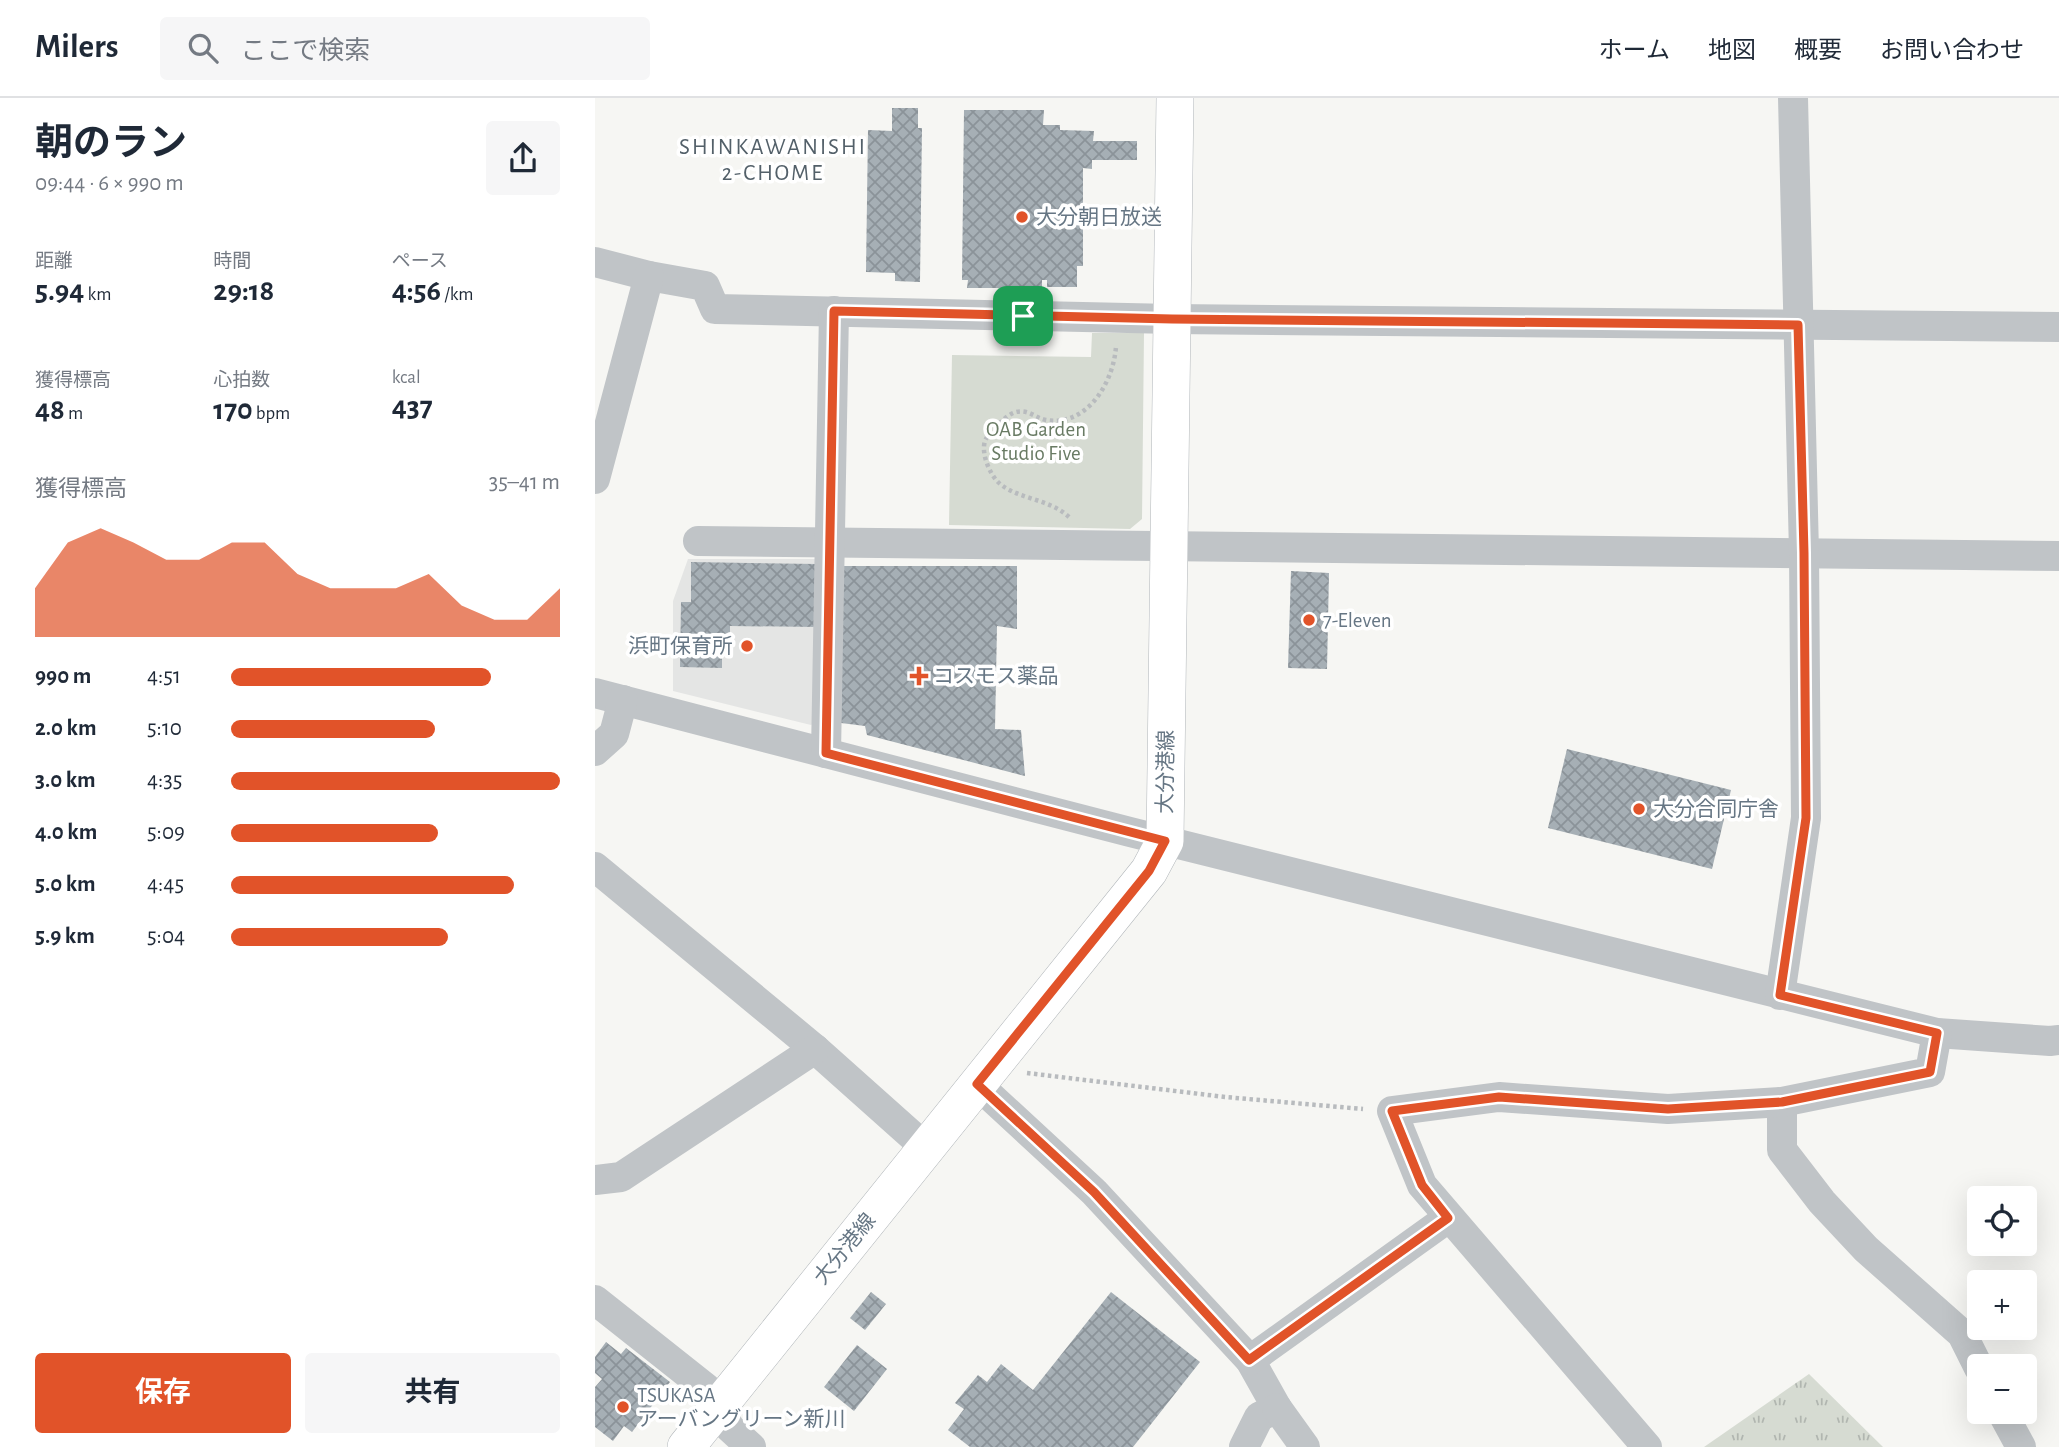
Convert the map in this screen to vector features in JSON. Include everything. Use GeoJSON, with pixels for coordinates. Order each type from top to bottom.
{"type":"FeatureCollection","features":[{"type":"Feature","properties":{"kind":"main road","name":"大分港線"},"geometry":{"type":"LineString","coordinates":[[686,1447],[1149,871],[1165,841],[1175,98]]}},
{"type":"Feature","properties":{"kind":"street"},"geometry":{"type":"LineString","coordinates":[[1780,995],[1806,818],[1804,553],[1793,98]]}},
{"type":"Feature","properties":{"kind":"street"},"geometry":{"type":"LineString","coordinates":[[595,262],[649,276],[705,286],[715,309],[1172,319],[2059,327]]}},
{"type":"Feature","properties":{"kind":"street"},"geometry":{"type":"LineString","coordinates":[[595,479],[649,276]]}},
{"type":"Feature","properties":{"kind":"street"},"geometry":{"type":"LineString","coordinates":[[826,753],[834,311]]}},
{"type":"Feature","properties":{"kind":"street"},"geometry":{"type":"LineString","coordinates":[[698,541],[2059,556]]}},
{"type":"Feature","properties":{"kind":"street"},"geometry":{"type":"LineString","coordinates":[[595,751],[614,734],[609,696],[1165,841],[1937,1033],[2059,1040]]}},
{"type":"Feature","properties":{"kind":"street"},"geometry":{"type":"LineString","coordinates":[[595,867],[815,1049],[926,1148]]}},
{"type":"Feature","properties":{"kind":"street"},"geometry":{"type":"LineString","coordinates":[[1647,1447],[1422,1185],[1392,1111],[1499,1097],[1668,1109],[1782,1102],[1930,1072],[1937,1033]]}},
{"type":"Feature","properties":{"kind":"street"},"geometry":{"type":"LineString","coordinates":[[595,1180],[621,1177],[815,1049]]}},
{"type":"Feature","properties":{"kind":"street"},"geometry":{"type":"LineString","coordinates":[[977,1084],[1094,1192],[1249,1360],[1277,1408],[1305,1447]]}},
{"type":"Feature","properties":{"kind":"street"},"geometry":{"type":"LineString","coordinates":[[1782,1102],[1782,1150],[1822,1202],[1866,1249],[1962,1335],[1972,1354]]}},
{"type":"Feature","properties":{"kind":"street"},"geometry":{"type":"LineString","coordinates":[[1249,1360],[1448,1218]]}},
{"type":"Feature","properties":{"kind":"street"},"geometry":{"type":"LineString","coordinates":[[595,1300],[706,1388],[730,1428],[751,1447]]}},
{"type":"Feature","properties":{"kind":"street"},"geometry":{"type":"LineString","coordinates":[[1244,1447],[1259,1417],[1277,1408]]}},
{"type":"Feature","properties":{"kind":"street"},"geometry":{"type":"LineString","coordinates":[[2009,1424],[2021,1447]]}},
{"type":"Feature","properties":{"kind":"path"},"geometry":{"type":"LineString","coordinates":[[1072,545],[1071,519],[1066,514],[1042,501],[1007,489],[996,480],[984,453],[985,439],[1001,422],[1018,411],[1026,411],[1047,420],[1076,415],[1087,410],[1105,386],[1112,367],[1118,318]]}},
{"type":"Feature","properties":{"kind":"path"},"geometry":{"type":"LineString","coordinates":[[1015,1072],[1226,1097],[1392,1111]]}},
{"type":"Feature","properties":{"kind":"shaded area","name":"浜町保育所"},"geometry":{"type":"Polygon","coordinates":[[[688,559],[822,559],[820,719],[811,725],[673,691],[673,601],[688,559]]]}},
{"type":"Feature","properties":{"kind":"green space","name":"OAB Garden Studio Five"},"geometry":{"type":"Polygon","coordinates":[[[1092,333],[1144,333],[1142,519],[1130,529],[949,525],[952,355],[1091,357],[1092,333]]]}},
{"type":"Feature","properties":{"kind":"green space"},"geometry":{"type":"Polygon","coordinates":[[[1809,1374],[1883,1447],[1704,1447],[1809,1374]]]}},
{"type":"Feature","properties":{"kind":"building"},"geometry":{"type":"Polygon","coordinates":[[[892,108],[918,108],[918,128],[922,128],[920,282],[895,281],[895,273],[866,272],[868,130],[892,131],[892,108]]]}},
{"type":"Feature","properties":{"kind":"building","name":"大分朝日放送"},"geometry":{"type":"Polygon","coordinates":[[[964,110],[1044,110],[1043,125],[1060,125],[1060,130],[1094,131],[1093,141],[1137,141],[1137,160],[1092,160],[1092,169],[1083,168],[1083,266],[1077,266],[1077,287],[1047,287],[1047,280],[1042,280],[1042,288],[967,288],[968,280],[962,280],[964,110]]]}},
{"type":"Feature","properties":{"kind":"building"},"geometry":{"type":"Polygon","coordinates":[[[691,562],[817,564],[817,627],[730,626],[730,652],[722,652],[722,668],[680,667],[681,602],[691,602],[691,562]]]}},
{"type":"Feature","properties":{"kind":"building","name":"コスモス薬品"},"geometry":{"type":"Polygon","coordinates":[[[843,566],[1017,566],[1017,629],[997,626],[995,729],[1021,730],[1025,776],[867,735],[865,726],[841,723],[843,566]]]}},
{"type":"Feature","properties":{"kind":"building","name":"7-Eleven"},"geometry":{"type":"Polygon","coordinates":[[[1291,571],[1329,573],[1327,669],[1288,668],[1291,571]]]}},
{"type":"Feature","properties":{"kind":"building","name":"大分合同庁舎"},"geometry":{"type":"Polygon","coordinates":[[[1567,749],[1731,790],[1712,869],[1548,828],[1567,749]]]}},
{"type":"Feature","properties":{"kind":"building"},"geometry":{"type":"Polygon","coordinates":[[[871,1292],[886,1304],[865,1330],[850,1318],[871,1292]]]}},
{"type":"Feature","properties":{"kind":"building"},"geometry":{"type":"Polygon","coordinates":[[[1111,1292],[1200,1362],[1133,1447],[970,1447],[948,1430],[964,1409],[955,1403],[978,1375],[987,1382],[1001,1364],[1033,1390],[1111,1292]]]}},
{"type":"Feature","properties":{"kind":"building","name":"TSUKASA アーバングリーン新川"},"geometry":{"type":"Polygon","coordinates":[[[606,1342],[621,1354],[626,1348],[670,1382],[632,1432],[624,1426],[613,1441],[595,1427],[595,1387],[602,1379],[595,1373],[595,1357],[606,1342]]]}},
{"type":"Feature","properties":{"kind":"building"},"geometry":{"type":"Polygon","coordinates":[[[857,1345],[887,1369],[854,1411],[824,1387],[857,1345]]]}},
{"type":"Feature","properties":{"kind":"place","name":"大分朝日放送"},"geometry":{"type":"Point","coordinates":[1022,217]}},
{"type":"Feature","properties":{"kind":"place","name":"7-Eleven"},"geometry":{"type":"Point","coordinates":[1309,620]}},
{"type":"Feature","properties":{"kind":"place","name":"浜町保育所"},"geometry":{"type":"Point","coordinates":[747,646]}},
{"type":"Feature","properties":{"kind":"place","name":"コスモス薬品"},"geometry":{"type":"Point","coordinates":[919,676]}},
{"type":"Feature","properties":{"kind":"place","name":"大分合同庁舎"},"geometry":{"type":"Point","coordinates":[1639,809]}},
{"type":"Feature","properties":{"kind":"place","name":"TSUKASA アーバングリーン新川"},"geometry":{"type":"Point","coordinates":[623,1407]}},
{"type":"Feature","properties":{"kind":"district","name":"SHINKAWANISHI 2-CHOME"},"geometry":{"type":"Point","coordinates":[773,160]}},
{"type":"Feature","properties":{"kind":"route"},"geometry":{"type":"LineString","coordinates":[[834,311],[1023,316],[1798,325],[1804,553],[1806,818],[1780,995],[1937,1033],[1930,1072],[1782,1102],[1668,1109],[1499,1097],[1392,1111],[1422,1185],[1448,1218],[1249,1360],[1094,1192],[977,1084],[1149,871],[1165,841],[826,753],[834,311]]}}]}
